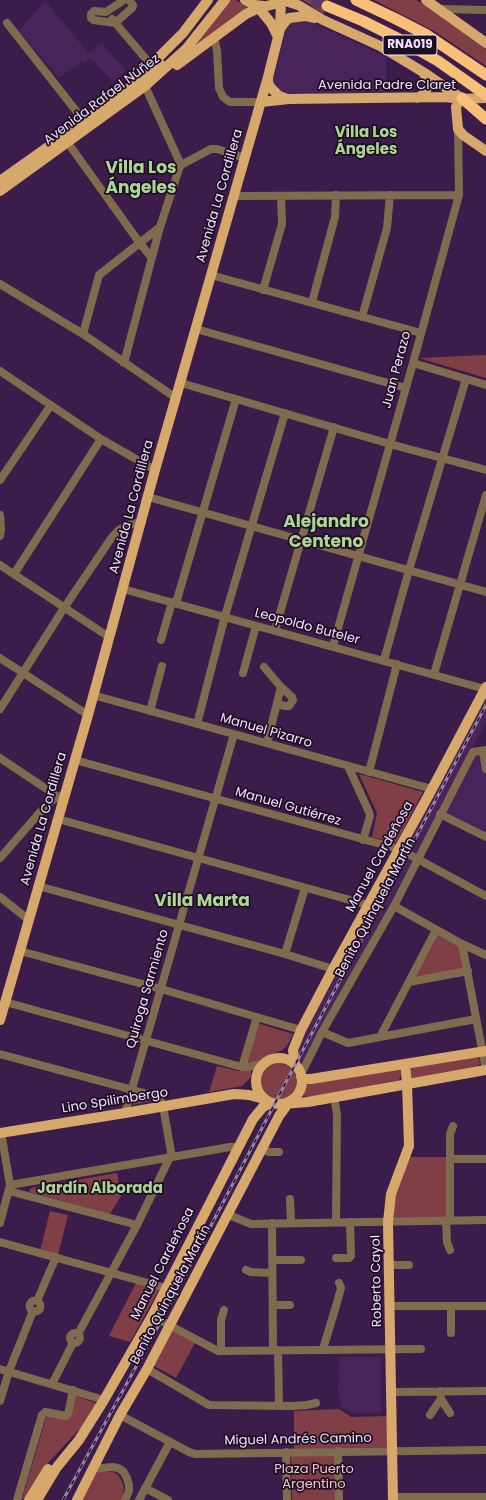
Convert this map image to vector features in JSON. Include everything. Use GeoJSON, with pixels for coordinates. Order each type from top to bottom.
{"type":"FeatureCollection","features":[{"type":"Feature","properties":{"kind":"highway","name":"RNA019"},"geometry":{"type":"LineString","coordinates":[[356,0],[427,35],[486,75]]}},
{"type":"Feature","properties":{"kind":"highway","name":"RNA019"},"geometry":{"type":"LineString","coordinates":[[328,6],[363,21],[405,42],[438,61],[474,100]]}},
{"type":"Feature","properties":{"kind":"highway"},"geometry":{"type":"LineString","coordinates":[[474,100],[486,120]]}},
{"type":"Feature","properties":{"kind":"main road"},"geometry":{"type":"LineString","coordinates":[[117,98],[183,33],[208,0]]}},
{"type":"Feature","properties":{"kind":"main road","name":"Avenida Rafael Núñez"},"geometry":{"type":"LineString","coordinates":[[1,188],[84,121],[117,98],[170,55],[198,25],[217,0]]}},
{"type":"Feature","properties":{"kind":"main road","name":"Avenida Rafael Núñez"},"geometry":{"type":"LineString","coordinates":[[1,188],[68,143],[169,66],[192,42],[225,0]]}},
{"type":"Feature","properties":{"kind":"main road"},"geometry":{"type":"LineString","coordinates":[[245,0],[260,6],[279,33],[286,20],[292,17],[306,16],[323,20]]}},
{"type":"Feature","properties":{"kind":"main road"},"geometry":{"type":"LineString","coordinates":[[147,84],[165,73],[246,14],[260,6],[274,4],[282,0],[298,5],[323,20],[380,46],[474,100]]}},
{"type":"Feature","properties":{"kind":"main road","name":"Avenida La Cordillera"},"geometry":{"type":"LineString","coordinates":[[0,1020],[58,819],[62,798],[88,715],[155,470],[268,77],[279,33],[282,0]]}},
{"type":"Feature","properties":{"kind":"main road"},"geometry":{"type":"LineString","coordinates":[[426,0],[486,43]]}},
{"type":"Feature","properties":{"kind":"main road"},"geometry":{"type":"LineString","coordinates":[[235,21],[251,17],[260,17],[269,20]]}},
{"type":"Feature","properties":{"kind":"main road"},"geometry":{"type":"LineString","coordinates":[[417,98],[424,94],[428,86],[428,79],[423,72]]}},
{"type":"Feature","properties":{"kind":"main road"},"geometry":{"type":"LineString","coordinates":[[268,77],[268,83],[271,88],[279,96],[289,100]]}},
{"type":"Feature","properties":{"kind":"main road","name":"Avenida Padre Claret"},"geometry":{"type":"LineString","coordinates":[[260,102],[289,100],[446,97],[474,100]]}},
{"type":"Feature","properties":{"kind":"main road","name":"Juan Perazo"},"geometry":{"type":"LineString","coordinates":[[458,128],[456,107],[474,100]]}},
{"type":"Feature","properties":{"kind":"main road"},"geometry":{"type":"LineString","coordinates":[[458,128],[463,135],[486,151]]}},
{"type":"Feature","properties":{"kind":"main road","name":"Manuel Cardeñosa"},"geometry":{"type":"LineString","coordinates":[[295,1065],[293,1050],[301,1030],[486,688]]}},
{"type":"Feature","properties":{"kind":"main road","name":"Manuel Cardeñosa"},"geometry":{"type":"LineString","coordinates":[[275,1058],[285,1053],[296,1040]]}},
{"type":"Feature","properties":{"kind":"main road"},"geometry":{"type":"LineString","coordinates":[[301,1076],[305,1079],[310,1079],[484,1051]]}},
{"type":"Feature","properties":{"kind":"main road"},"geometry":{"type":"LineString","coordinates":[[264,1063],[275,1058],[286,1060],[295,1065],[301,1076],[302,1082],[300,1090],[295,1098],[286,1104]]}},
{"type":"Feature","properties":{"kind":"main road","name":"Lino Spilimbergo"},"geometry":{"type":"LineString","coordinates":[[234,1094],[246,1087],[264,1063]]}},
{"type":"Feature","properties":{"kind":"main road","name":"Roberto Cayol"},"geometry":{"type":"LineString","coordinates":[[393,1498],[388,1222],[391,1194],[409,1146],[405,1064]]}},
{"type":"Feature","properties":{"kind":"main road","name":"Lino Spilimbergo"},"geometry":{"type":"LineString","coordinates":[[0,1133],[234,1094],[262,1096],[286,1104],[486,1070]]}},
{"type":"Feature","properties":{"kind":"main road","name":"Lino Spilimbergo"},"geometry":{"type":"LineString","coordinates":[[257,1074],[262,1096]]}},
{"type":"Feature","properties":{"kind":"main road","name":"Manuel Cardeñosa"},"geometry":{"type":"LineString","coordinates":[[253,1119],[256,1107],[262,1096]]}},
{"type":"Feature","properties":{"kind":"main road","name":"Manuel Cardeñosa"},"geometry":{"type":"LineString","coordinates":[[37,1500],[57,1467],[76,1446],[152,1316],[238,1147],[253,1119],[263,1107],[262,1096]]}},
{"type":"Feature","properties":{"kind":"main road","name":"Benito Quinquela Martín"},"geometry":{"type":"LineString","coordinates":[[76,1500],[94,1469],[120,1415],[147,1369],[229,1215],[286,1104]]}},
{"type":"Feature","properties":{"kind":"main road","name":"Manuel Cardeñosa"},"geometry":{"type":"LineString","coordinates":[[29,1500],[49,1467],[78,1438],[92,1420]]}},
{"type":"Feature","properties":{"kind":"street"},"geometry":{"type":"LineString","coordinates":[[124,0],[106,12],[95,11],[91,14],[91,18],[93,20],[115,23],[132,8],[133,5],[129,0]]}},
{"type":"Feature","properties":{"kind":"street"},"geometry":{"type":"LineString","coordinates":[[440,9],[486,10]]}},
{"type":"Feature","properties":{"kind":"street"},"geometry":{"type":"LineString","coordinates":[[106,12],[151,65]]}},
{"type":"Feature","properties":{"kind":"street"},"geometry":{"type":"LineString","coordinates":[[7,23],[84,121]]}},
{"type":"Feature","properties":{"kind":"street"},"geometry":{"type":"LineString","coordinates":[[214,37],[217,51],[219,88],[223,97],[230,102],[260,102]]}},
{"type":"Feature","properties":{"kind":"street"},"geometry":{"type":"LineString","coordinates":[[124,363],[151,257],[181,165],[147,84]]}},
{"type":"Feature","properties":{"kind":"street","name":"Juan Perazo"},"geometry":{"type":"LineString","coordinates":[[333,646],[459,195],[458,128]]}},
{"type":"Feature","properties":{"kind":"street"},"geometry":{"type":"LineString","coordinates":[[68,143],[151,257]]}},
{"type":"Feature","properties":{"kind":"street"},"geometry":{"type":"LineString","coordinates":[[181,165],[208,150],[214,149],[244,158]]}},
{"type":"Feature","properties":{"kind":"street"},"geometry":{"type":"LineString","coordinates":[[312,302],[335,218],[336,195]]}},
{"type":"Feature","properties":{"kind":"street"},"geometry":{"type":"LineString","coordinates":[[362,317],[387,228],[390,195]]}},
{"type":"Feature","properties":{"kind":"street"},"geometry":{"type":"LineString","coordinates":[[234,196],[459,195]]}},
{"type":"Feature","properties":{"kind":"street"},"geometry":{"type":"LineString","coordinates":[[263,290],[282,224],[281,196]]}},
{"type":"Feature","properties":{"kind":"street"},"geometry":{"type":"LineString","coordinates":[[83,334],[99,275],[160,226]]}},
{"type":"Feature","properties":{"kind":"street"},"geometry":{"type":"LineString","coordinates":[[211,275],[421,333]]}},
{"type":"Feature","properties":{"kind":"street"},"geometry":{"type":"LineString","coordinates":[[0,284],[83,334],[176,398]]}},
{"type":"Feature","properties":{"kind":"street"},"geometry":{"type":"LineString","coordinates":[[196,329],[406,388]]}},
{"type":"Feature","properties":{"kind":"street"},"geometry":{"type":"LineString","coordinates":[[413,363],[486,385]]}},
{"type":"Feature","properties":{"kind":"street"},"geometry":{"type":"LineString","coordinates":[[0,371],[101,439],[155,470]]}},
{"type":"Feature","properties":{"kind":"street"},"geometry":{"type":"LineString","coordinates":[[384,660],[409,570],[466,379]]}},
{"type":"Feature","properties":{"kind":"street"},"geometry":{"type":"LineString","coordinates":[[181,383],[390,444],[486,470]]}},
{"type":"Feature","properties":{"kind":"street"},"geometry":{"type":"LineString","coordinates":[[161,640],[202,513],[236,398]]}},
{"type":"Feature","properties":{"kind":"street"},"geometry":{"type":"LineString","coordinates":[[0,480],[51,405]]}},
{"type":"Feature","properties":{"kind":"street"},"geometry":{"type":"LineString","coordinates":[[197,724],[225,616],[285,413]]}},
{"type":"Feature","properties":{"kind":"street"},"geometry":{"type":"LineString","coordinates":[[274,630],[334,427]]}},
{"type":"Feature","properties":{"kind":"street"},"geometry":{"type":"LineString","coordinates":[[14,574],[101,439]]}},
{"type":"Feature","properties":{"kind":"street"},"geometry":{"type":"LineString","coordinates":[[434,674],[486,495]]}},
{"type":"Feature","properties":{"kind":"street"},"geometry":{"type":"LineString","coordinates":[[148,497],[486,592]]}},
{"type":"Feature","properties":{"kind":"street"},"geometry":{"type":"LineString","coordinates":[[0,515],[0,536]]}},
{"type":"Feature","properties":{"kind":"street"},"geometry":{"type":"LineString","coordinates":[[0,709],[64,608],[112,537],[128,525],[142,522]]}},
{"type":"Feature","properties":{"kind":"street"},"geometry":{"type":"LineString","coordinates":[[0,565],[109,637]]}},
{"type":"Feature","properties":{"kind":"street","name":"Leopoldo Buteler"},"geometry":{"type":"LineString","coordinates":[[123,589],[486,688]]}},
{"type":"Feature","properties":{"kind":"street"},"geometry":{"type":"LineString","coordinates":[[243,673],[256,626]]}},
{"type":"Feature","properties":{"kind":"street"},"geometry":{"type":"LineString","coordinates":[[0,658],[88,715]]}},
{"type":"Feature","properties":{"kind":"street"},"geometry":{"type":"LineString","coordinates":[[369,772],[397,664]]}},
{"type":"Feature","properties":{"kind":"street"},"geometry":{"type":"LineString","coordinates":[[150,711],[162,666]]}},
{"type":"Feature","properties":{"kind":"street"},"geometry":{"type":"LineString","coordinates":[[264,667],[281,687],[292,697],[289,706],[277,704]]}},
{"type":"Feature","properties":{"kind":"street"},"geometry":{"type":"LineString","coordinates":[[267,743],[281,687]]}},
{"type":"Feature","properties":{"kind":"street","name":"Manuel Pizarro"},"geometry":{"type":"LineString","coordinates":[[93,695],[432,789]]}},
{"type":"Feature","properties":{"kind":"street","name":"Quiroga Sarmiento"},"geometry":{"type":"LineString","coordinates":[[125,1113],[234,734]]}},
{"type":"Feature","properties":{"kind":"street"},"geometry":{"type":"LineString","coordinates":[[484,750],[486,769]]}},
{"type":"Feature","properties":{"kind":"street","name":"Benito Quinquela Martín"},"geometry":{"type":"LineString","coordinates":[[301,1076],[322,1032],[394,906],[472,752],[484,750]]}},
{"type":"Feature","properties":{"kind":"street"},"geometry":{"type":"LineString","coordinates":[[0,758],[62,798]]}},
{"type":"Feature","properties":{"kind":"street","name":"Manuel Gutiérrez"},"geometry":{"type":"LineString","coordinates":[[75,760],[399,850],[486,896]]}},
{"type":"Feature","properties":{"kind":"street"},"geometry":{"type":"LineString","coordinates":[[348,766],[370,816],[363,840]]}},
{"type":"Feature","properties":{"kind":"street"},"geometry":{"type":"LineString","coordinates":[[0,858],[48,802],[62,798]]}},
{"type":"Feature","properties":{"kind":"street"},"geometry":{"type":"LineString","coordinates":[[440,814],[486,838]]}},
{"type":"Feature","properties":{"kind":"street"},"geometry":{"type":"LineString","coordinates":[[58,819],[368,905]]}},
{"type":"Feature","properties":{"kind":"street"},"geometry":{"type":"LineString","coordinates":[[38,886],[285,954],[333,969]]}},
{"type":"Feature","properties":{"kind":"street"},"geometry":{"type":"LineString","coordinates":[[285,954],[305,888]]}},
{"type":"Feature","properties":{"kind":"street"},"geometry":{"type":"LineString","coordinates":[[0,897],[29,920]]}},
{"type":"Feature","properties":{"kind":"street"},"geometry":{"type":"LineString","coordinates":[[394,906],[462,944],[486,955]]}},
{"type":"Feature","properties":{"kind":"street"},"geometry":{"type":"LineString","coordinates":[[380,1037],[436,930]]}},
{"type":"Feature","properties":{"kind":"street"},"geometry":{"type":"LineString","coordinates":[[462,944],[476,1019],[484,1051],[486,1070]]}},
{"type":"Feature","properties":{"kind":"street"},"geometry":{"type":"LineString","coordinates":[[20,951],[161,989],[301,1030]]}},
{"type":"Feature","properties":{"kind":"street"},"geometry":{"type":"LineString","coordinates":[[409,982],[468,971]]}},
{"type":"Feature","properties":{"kind":"street"},"geometry":{"type":"LineString","coordinates":[[5,1002],[242,1067],[249,1067],[264,1063]]}},
{"type":"Feature","properties":{"kind":"street"},"geometry":{"type":"LineString","coordinates":[[242,1067],[257,1017]]}},
{"type":"Feature","properties":{"kind":"street"},"geometry":{"type":"LineString","coordinates":[[322,1032],[348,1043],[476,1019]]}},
{"type":"Feature","properties":{"kind":"street"},"geometry":{"type":"LineString","coordinates":[[0,1054],[159,1097],[163,1106],[171,1152],[170,1157],[137,1225],[78,1334],[80,1338],[78,1341],[73,1343],[52,1384]]}},
{"type":"Feature","properties":{"kind":"street"},"geometry":{"type":"LineString","coordinates":[[334,1096],[337,1115],[336,1222]]}},
{"type":"Feature","properties":{"kind":"street"},"geometry":{"type":"LineString","coordinates":[[450,1250],[447,1242],[451,1159],[450,1134],[453,1126]]}},
{"type":"Feature","properties":{"kind":"street"},"geometry":{"type":"LineString","coordinates":[[0,1133],[9,1188],[0,1223]]}},
{"type":"Feature","properties":{"kind":"street"},"geometry":{"type":"LineString","coordinates":[[9,1188],[170,1157],[238,1147]]}},
{"type":"Feature","properties":{"kind":"street"},"geometry":{"type":"LineString","coordinates":[[262,1150],[279,1152]]}},
{"type":"Feature","properties":{"kind":"street"},"geometry":{"type":"LineString","coordinates":[[451,1159],[486,1158]]}},
{"type":"Feature","properties":{"kind":"street"},"geometry":{"type":"LineString","coordinates":[[9,1188],[137,1225]]}},
{"type":"Feature","properties":{"kind":"street"},"geometry":{"type":"LineString","coordinates":[[290,1199],[291,1222]]}},
{"type":"Feature","properties":{"kind":"street"},"geometry":{"type":"LineString","coordinates":[[229,1215],[249,1224],[291,1222],[486,1220]]}},
{"type":"Feature","properties":{"kind":"street"},"geometry":{"type":"LineString","coordinates":[[336,1258],[349,1258],[351,1256],[350,1222]]}},
{"type":"Feature","properties":{"kind":"street"},"geometry":{"type":"LineString","coordinates":[[272,1223],[273,1305],[279,1406]]}},
{"type":"Feature","properties":{"kind":"street"},"geometry":{"type":"LineString","coordinates":[[0,1242],[166,1288]]}},
{"type":"Feature","properties":{"kind":"street"},"geometry":{"type":"LineString","coordinates":[[0,1401],[9,1371],[33,1311],[30,1308],[30,1305],[32,1302],[37,1301],[56,1257]]}},
{"type":"Feature","properties":{"kind":"street"},"geometry":{"type":"LineString","coordinates":[[272,1260],[301,1260]]}},
{"type":"Feature","properties":{"kind":"street"},"geometry":{"type":"LineString","coordinates":[[389,1266],[409,1265]]}},
{"type":"Feature","properties":{"kind":"street"},"geometry":{"type":"LineString","coordinates":[[246,1270],[251,1272],[272,1272]]}},
{"type":"Feature","properties":{"kind":"street"},"geometry":{"type":"LineString","coordinates":[[323,1349],[341,1288],[339,1283]]}},
{"type":"Feature","properties":{"kind":"street"},"geometry":{"type":"LineString","coordinates":[[273,1305],[290,1305]]}},
{"type":"Feature","properties":{"kind":"street"},"geometry":{"type":"LineString","coordinates":[[390,1306],[486,1306]]}},
{"type":"Feature","properties":{"kind":"street"},"geometry":{"type":"LineString","coordinates":[[450,1306],[451,1333]]}},
{"type":"Feature","properties":{"kind":"street"},"geometry":{"type":"LineString","coordinates":[[221,1351],[221,1320],[224,1310]]}},
{"type":"Feature","properties":{"kind":"street"},"geometry":{"type":"LineString","coordinates":[[152,1316],[213,1350],[221,1351],[422,1349]]}},
{"type":"Feature","properties":{"kind":"street"},"geometry":{"type":"LineString","coordinates":[[0,1369],[104,1400]]}},
{"type":"Feature","properties":{"kind":"street"},"geometry":{"type":"LineString","coordinates":[[147,1369],[209,1405],[279,1406],[307,1405],[316,1403]]}},
{"type":"Feature","properties":{"kind":"street"},"geometry":{"type":"LineString","coordinates":[[17,1500],[42,1415],[46,1412],[66,1416],[68,1414],[73,1390]]}},
{"type":"Feature","properties":{"kind":"street"},"geometry":{"type":"LineString","coordinates":[[392,1392],[440,1395],[486,1391]]}},
{"type":"Feature","properties":{"kind":"street"},"geometry":{"type":"LineString","coordinates":[[440,1395],[450,1413]]}},
{"type":"Feature","properties":{"kind":"street"},"geometry":{"type":"LineString","coordinates":[[430,1416],[440,1395]]}},
{"type":"Feature","properties":{"kind":"street","name":"Miguel Andrés Camino"},"geometry":{"type":"LineString","coordinates":[[120,1415],[195,1454],[486,1450]]}},
{"type":"Feature","properties":{"kind":"street"},"geometry":{"type":"LineString","coordinates":[[139,1500],[170,1442]]}},
{"type":"Feature","properties":{"kind":"street"},"geometry":{"type":"LineString","coordinates":[[338,1451],[339,1500]]}},
{"type":"Feature","properties":{"kind":"street"},"geometry":{"type":"LineString","coordinates":[[286,1452],[287,1500]]}},
{"type":"Feature","properties":{"kind":"street"},"geometry":{"type":"LineString","coordinates":[[94,1469],[112,1467],[123,1471],[129,1485],[129,1491],[125,1500]]}},
{"type":"Feature","properties":{"kind":"street"},"geometry":{"type":"LineString","coordinates":[[145,1488],[168,1500]]}},
{"type":"Feature","properties":{"kind":"street"},"geometry":{"type":"LineString","coordinates":[[393,1498],[486,1497]]}},
{"type":"Feature","properties":{"kind":"shaded area"},"geometry":{"type":"Polygon","coordinates":[[[45,0],[88,53],[102,43],[126,71],[113,82],[90,58],[84,64],[81,62],[59,78],[19,31],[45,0]]]}},
{"type":"Feature","properties":{"kind":"shaded area"},"geometry":{"type":"Polygon","coordinates":[[[299,20],[311,22],[386,57],[386,92],[285,95],[271,82],[284,26],[288,22],[299,20]]]}},
{"type":"Feature","properties":{"kind":"shaded area"},"geometry":{"type":"Polygon","coordinates":[[[486,693],[486,722],[416,856],[403,850],[486,693]]]}},
{"type":"Feature","properties":{"kind":"shaded area"},"geometry":{"type":"Polygon","coordinates":[[[481,753],[486,779],[486,836],[444,813],[474,754],[481,753]]]}},
{"type":"Feature","properties":{"kind":"shaded area"},"geometry":{"type":"Polygon","coordinates":[[[401,855],[413,861],[300,1068],[295,1050],[401,855]]]}},
{"type":"Feature","properties":{"kind":"shaded area"},"geometry":{"type":"Polygon","coordinates":[[[339,1357],[381,1357],[381,1413],[353,1413],[341,1407],[338,1390],[339,1357]]]}},
{"type":"Feature","properties":{"kind":"green space"},"geometry":{"type":"Polygon","coordinates":[[[228,0],[236,0],[248,8],[177,62],[228,0]]]}},
{"type":"Feature","properties":{"kind":"green space"},"geometry":{"type":"Polygon","coordinates":[[[303,0],[328,0],[323,14],[303,0]]]}},
{"type":"Feature","properties":{"kind":"green space"},"geometry":{"type":"Polygon","coordinates":[[[374,0],[416,0],[432,9],[486,49],[486,66],[434,31],[374,0]]]}},
{"type":"Feature","properties":{"kind":"green space"},"geometry":{"type":"Polygon","coordinates":[[[486,355],[486,378],[419,358],[486,355]]]}},
{"type":"Feature","properties":{"kind":"green space"},"geometry":{"type":"Polygon","coordinates":[[[359,774],[423,792],[396,843],[372,837],[377,813],[359,774]]]}},
{"type":"Feature","properties":{"kind":"green space"},"geometry":{"type":"Polygon","coordinates":[[[438,935],[459,945],[464,969],[415,978],[438,935]]]}},
{"type":"Feature","properties":{"kind":"green space"},"geometry":{"type":"Polygon","coordinates":[[[257,1023],[293,1034],[283,1050],[254,1063],[245,1064],[257,1023]]]}},
{"type":"Feature","properties":{"kind":"green space"},"geometry":{"type":"Polygon","coordinates":[[[478,1057],[480,1063],[478,1067],[413,1079],[411,1077],[410,1070],[412,1067],[478,1057]]]}},
{"type":"Feature","properties":{"kind":"green space"},"geometry":{"type":"Polygon","coordinates":[[[274,1063],[282,1063],[292,1068],[296,1075],[296,1089],[292,1096],[282,1101],[274,1101],[264,1096],[262,1093],[259,1086],[259,1078],[264,1068],[267,1066],[274,1063]]]}},
{"type":"Feature","properties":{"kind":"green space"},"geometry":{"type":"Polygon","coordinates":[[[217,1066],[238,1071],[251,1070],[251,1077],[242,1086],[209,1092],[217,1066]]]}},
{"type":"Feature","properties":{"kind":"green space"},"geometry":{"type":"Polygon","coordinates":[[[399,1070],[401,1074],[399,1080],[311,1098],[304,1096],[302,1091],[308,1083],[399,1070]]]}},
{"type":"Feature","properties":{"kind":"green space"},"geometry":{"type":"Polygon","coordinates":[[[134,1093],[154,1100],[133,1105],[134,1093]]]}},
{"type":"Feature","properties":{"kind":"green space"},"geometry":{"type":"Polygon","coordinates":[[[407,1157],[447,1157],[448,1218],[394,1218],[394,1195],[407,1157]]]}},
{"type":"Feature","properties":{"kind":"green space"},"geometry":{"type":"Polygon","coordinates":[[[117,1173],[121,1196],[110,1214],[29,1192],[31,1188],[117,1173]]]}},
{"type":"Feature","properties":{"kind":"green space"},"geometry":{"type":"Polygon","coordinates":[[[50,1211],[68,1215],[58,1255],[40,1251],[50,1211]]]}},
{"type":"Feature","properties":{"kind":"green space"},"geometry":{"type":"Polygon","coordinates":[[[136,1283],[159,1290],[130,1342],[109,1336],[136,1283]]]}},
{"type":"Feature","properties":{"kind":"green space"},"geometry":{"type":"Polygon","coordinates":[[[172,1331],[195,1343],[176,1378],[154,1366],[172,1331]]]}},
{"type":"Feature","properties":{"kind":"green space"},"geometry":{"type":"Polygon","coordinates":[[[74,1395],[98,1404],[86,1422],[47,1464],[25,1499],[22,1499],[47,1415],[65,1419],[74,1395]]]}},
{"type":"Feature","properties":{"kind":"green space"},"geometry":{"type":"Polygon","coordinates":[[[339,1409],[351,1417],[389,1416],[389,1447],[294,1449],[294,1411],[339,1409]]]}},
{"type":"Feature","properties":{"kind":"green space","name":"Plaza Puerto Argentino"},"geometry":{"type":"Polygon","coordinates":[[[291,1456],[336,1456],[337,1500],[292,1500],[291,1456]]]}},
{"type":"Feature","properties":{"kind":"green space"},"geometry":{"type":"Polygon","coordinates":[[[100,1472],[113,1472],[118,1475],[124,1488],[122,1500],[81,1500],[93,1474],[100,1472]]]}},
{"type":"Feature","properties":{"kind":"tunnel"},"geometry":{"type":"LineString","coordinates":[[312,0],[327,6]]}},
{"type":"Feature","properties":{"kind":"railway"},"geometry":{"type":"LineString","coordinates":[[63,1500],[161,1321],[486,705]]}},
{"type":"Feature","properties":{"kind":"district","name":"Villa Los Ángeles"},"geometry":{"type":"Point","coordinates":[366,142]}},
{"type":"Feature","properties":{"kind":"district","name":"Villa Los Ángeles"},"geometry":{"type":"Point","coordinates":[141,179]}},
{"type":"Feature","properties":{"kind":"district","name":"Alejandro Centeno"},"geometry":{"type":"Point","coordinates":[326,533]}},
{"type":"Feature","properties":{"kind":"district","name":"Villa Marta"},"geometry":{"type":"Point","coordinates":[202,902]}},
{"type":"Feature","properties":{"kind":"district","name":"Jardín Alborada"},"geometry":{"type":"Point","coordinates":[100,1189]}}]}
